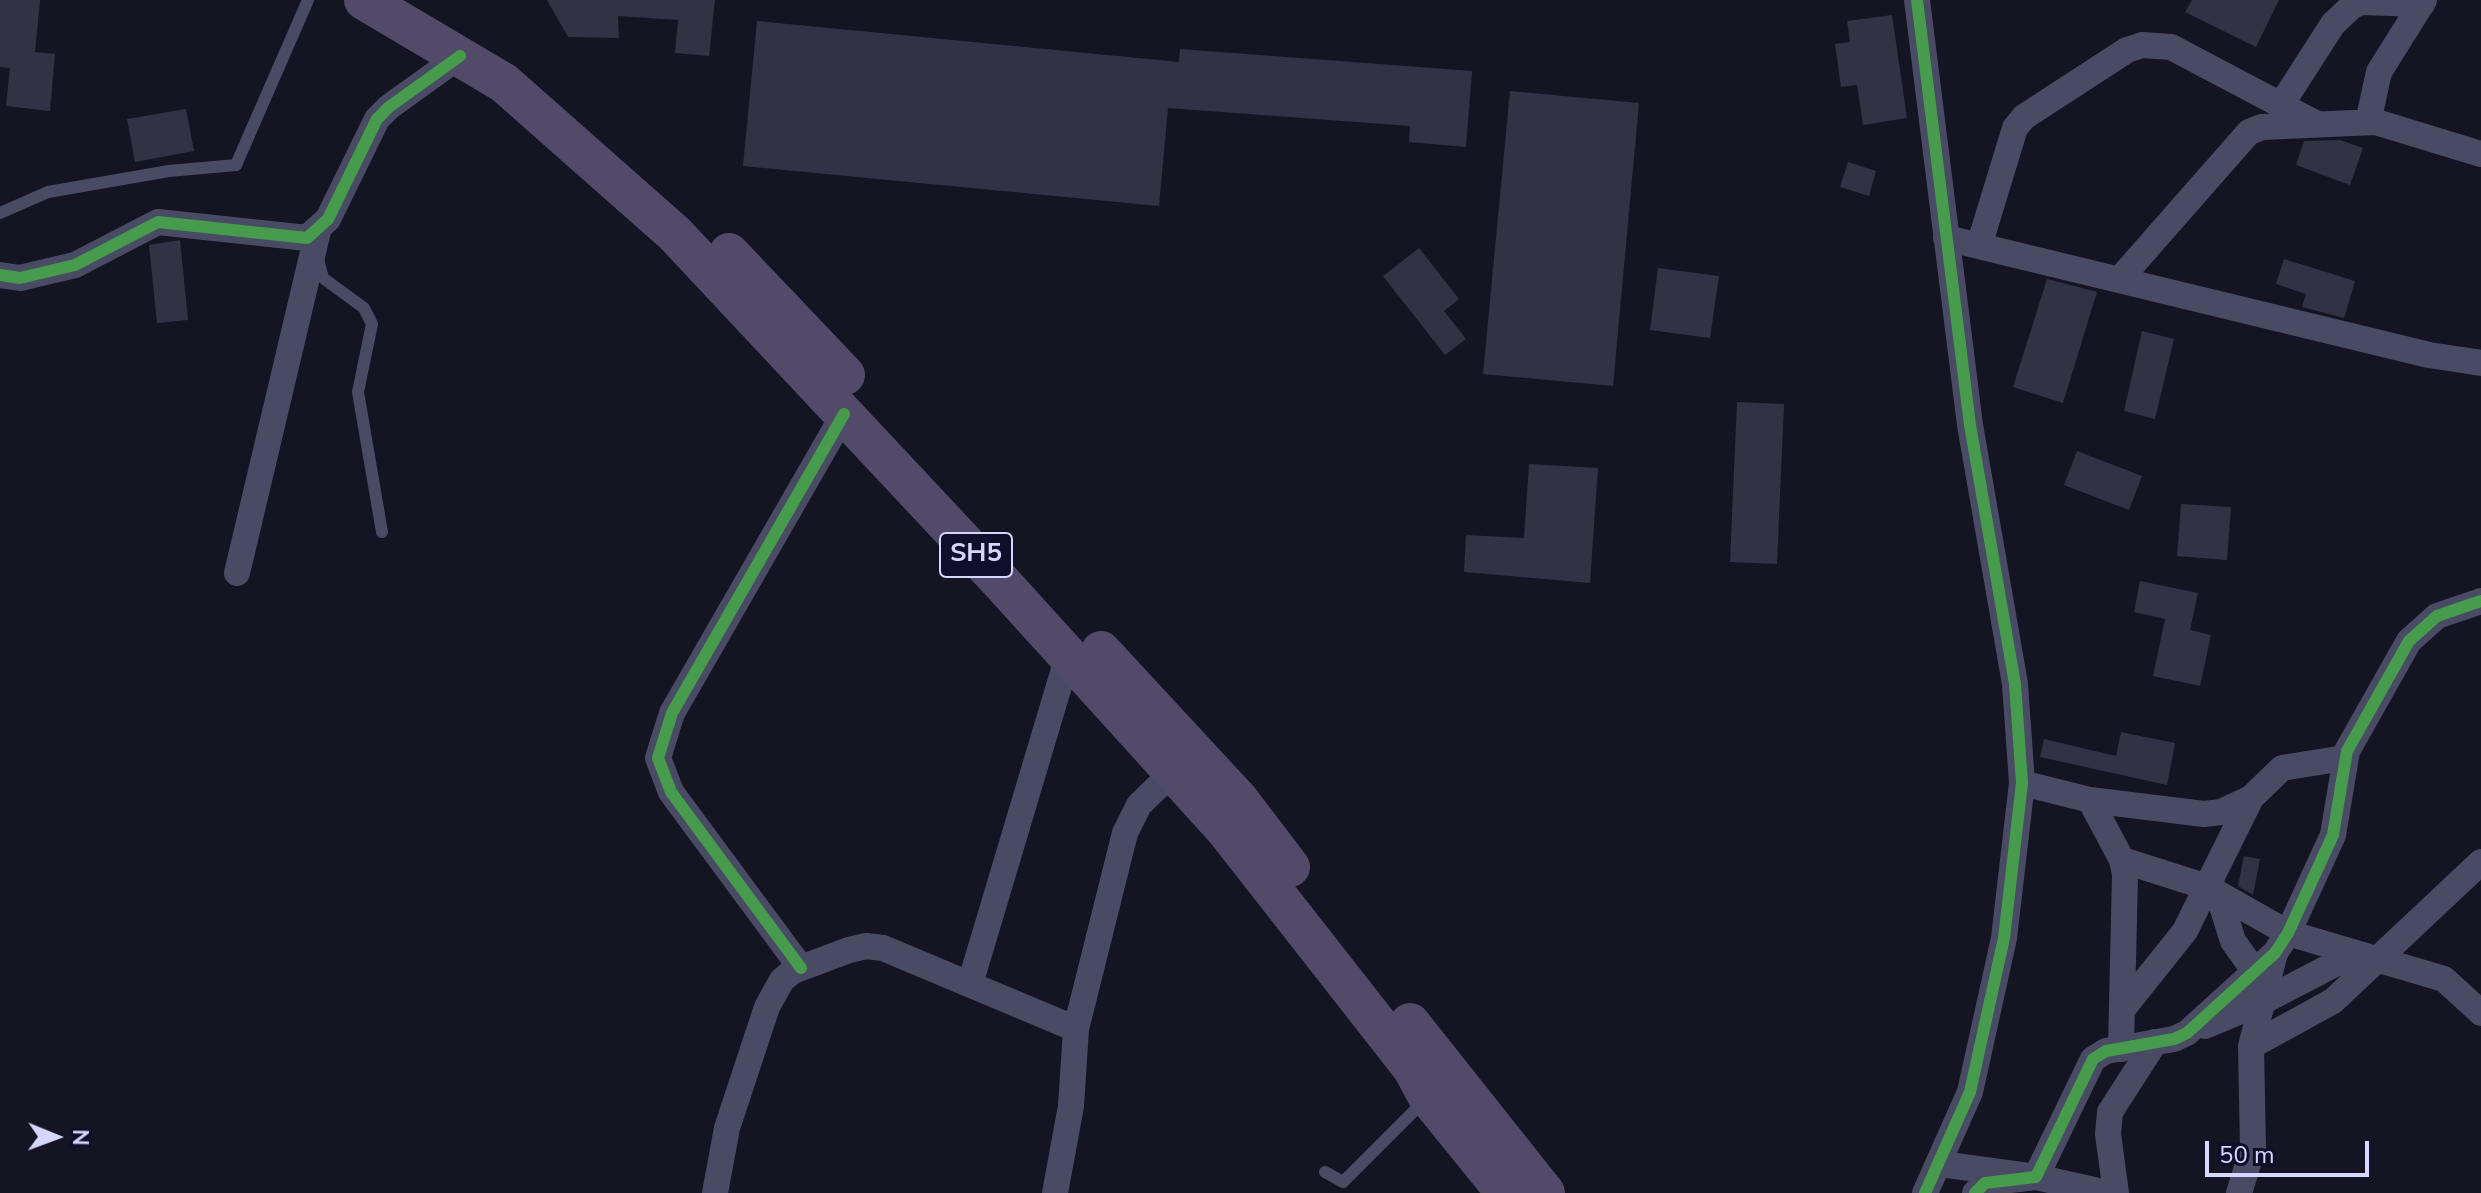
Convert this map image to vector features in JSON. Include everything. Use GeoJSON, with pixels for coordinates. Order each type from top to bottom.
{"type":"FeatureCollection","features":[{"type":"Feature","properties":{"kind":"main road","name":"SH5"},"geometry":{"type":"LineString","coordinates":[[364,0],[504,83],[759,303],[1239,800],[1545,1193]]}},
{"type":"Feature","properties":{"kind":"main road","name":"SH5"},"geometry":{"type":"LineString","coordinates":[[417,0],[518,63],[670,192],[844,414],[1242,850],[1413,1069],[1428,1097],[1506,1193]]}},
{"type":"Feature","properties":{"kind":"street"},"geometry":{"type":"LineString","coordinates":[[1917,0],[1968,415],[2015,684],[2022,783],[2004,938],[1970,1092],[1941,1164],[1925,1193]]}},
{"type":"Feature","properties":{"kind":"street"},"geometry":{"type":"LineString","coordinates":[[2281,105],[2341,13],[2360,1],[2423,2]]}},
{"type":"Feature","properties":{"kind":"street"},"geometry":{"type":"LineString","coordinates":[[2368,122],[2379,72],[2423,2]]}},
{"type":"Feature","properties":{"kind":"street"},"geometry":{"type":"LineString","coordinates":[[1979,246],[2015,128],[2024,117],[2127,50],[2155,43],[2171,47],[2317,124]]}},
{"type":"Feature","properties":{"kind":"street"},"geometry":{"type":"LineString","coordinates":[[237,573],[317,237],[377,119],[460,56]]}},
{"type":"Feature","properties":{"kind":"street"},"geometry":{"type":"LineString","coordinates":[[2119,280],[2249,132],[2262,127],[2368,122],[2481,154]]}},
{"type":"Feature","properties":{"kind":"street"},"geometry":{"type":"LineString","coordinates":[[0,275],[20,278],[75,265],[158,222],[295,239],[317,237]]}},
{"type":"Feature","properties":{"kind":"street"},"geometry":{"type":"LineString","coordinates":[[1946,238],[2429,355],[2481,363]]}},
{"type":"Feature","properties":{"kind":"street"},"geometry":{"type":"LineString","coordinates":[[801,968],[671,792],[658,758],[672,713],[844,414]]}},
{"type":"Feature","properties":{"kind":"street"},"geometry":{"type":"LineString","coordinates":[[2239,1193],[2253,1148],[2251,1046],[2282,943],[2333,835],[2344,758],[2416,631],[2437,616],[2481,601]]}},
{"type":"Feature","properties":{"kind":"street"},"geometry":{"type":"LineString","coordinates":[[970,984],[1068,656]]}},
{"type":"Feature","properties":{"kind":"street"},"geometry":{"type":"LineString","coordinates":[[2022,783],[2090,800],[2204,814],[2236,807],[2251,798],[2282,768],[2344,758]]}},
{"type":"Feature","properties":{"kind":"street"},"geometry":{"type":"LineString","coordinates":[[1055,1193],[1071,1106],[1076,1029],[1125,833],[1139,805],[1173,772]]}},
{"type":"Feature","properties":{"kind":"street"},"geometry":{"type":"LineString","coordinates":[[2122,1010],[2178,942],[2212,890],[2251,798]]}},
{"type":"Feature","properties":{"kind":"street"},"geometry":{"type":"LineString","coordinates":[[2090,800],[2122,860],[2125,874],[2121,1049]]}},
{"type":"Feature","properties":{"kind":"street"},"geometry":{"type":"LineString","coordinates":[[2122,860],[2212,890],[2282,943],[2367,956],[2444,979],[2481,1013]]}},
{"type":"Feature","properties":{"kind":"street"},"geometry":{"type":"LineString","coordinates":[[2251,1046],[2333,1001],[2367,956],[2481,862]]}},
{"type":"Feature","properties":{"kind":"street"},"geometry":{"type":"LineString","coordinates":[[2212,890],[2233,941],[2255,972]]}},
{"type":"Feature","properties":{"kind":"street"},"geometry":{"type":"LineString","coordinates":[[2187,1033],[2255,972],[2282,943]]}},
{"type":"Feature","properties":{"kind":"street"},"geometry":{"type":"LineString","coordinates":[[715,1193],[727,1128],[767,1007],[782,980],[801,968],[849,950],[866,946],[883,948],[1076,1029]]}},
{"type":"Feature","properties":{"kind":"street"},"geometry":{"type":"LineString","coordinates":[[2036,1177],[2093,1059],[2187,1033],[2367,956]]}},
{"type":"Feature","properties":{"kind":"street"},"geometry":{"type":"LineString","coordinates":[[2116,1193],[2108,1134],[2110,1112],[2155,1042]]}},
{"type":"Feature","properties":{"kind":"street"},"geometry":{"type":"LineString","coordinates":[[1941,1164],[2036,1177],[2107,1193]]}},
{"type":"Feature","properties":{"kind":"street"},"geometry":{"type":"LineString","coordinates":[[1975,1193],[1985,1183],[2036,1177]]}},
{"type":"Feature","properties":{"kind":"lane"},"geometry":{"type":"LineString","coordinates":[[0,213],[48,192],[169,171],[236,165],[308,0]]}},
{"type":"Feature","properties":{"kind":"lane"},"geometry":{"type":"LineString","coordinates":[[317,237],[323,278],[364,308],[372,324],[358,392],[382,532]]}},
{"type":"Feature","properties":{"kind":"lane"},"geometry":{"type":"LineString","coordinates":[[1325,1172],[1343,1182],[1428,1097]]}},
{"type":"Feature","properties":{"kind":"building"},"geometry":{"type":"Polygon","coordinates":[[[0,0],[40,0],[35,52],[55,54],[50,111],[6,106],[10,68],[0,67],[0,0]]]}},
{"type":"Feature","properties":{"kind":"building"},"geometry":{"type":"Polygon","coordinates":[[[547,0],[715,0],[709,56],[675,53],[678,20],[618,16],[619,38],[568,37],[547,0]]]}},
{"type":"Feature","properties":{"kind":"building"},"geometry":{"type":"Polygon","coordinates":[[[2192,0],[2279,0],[2256,47],[2185,12],[2192,0]]]}},
{"type":"Feature","properties":{"kind":"building"},"geometry":{"type":"Polygon","coordinates":[[[1892,15],[1907,118],[1863,125],[1857,85],[1841,87],[1835,44],[1850,42],[1847,21],[1892,15]]]}},
{"type":"Feature","properties":{"kind":"building"},"geometry":{"type":"Polygon","coordinates":[[[757,21],[1179,62],[1180,49],[1472,71],[1466,147],[1409,142],[1410,126],[1168,108],[1159,206],[743,166],[757,21]]]}},
{"type":"Feature","properties":{"kind":"building"},"geometry":{"type":"Polygon","coordinates":[[[1510,91],[1639,103],[1613,386],[1483,374],[1510,91]]]}},
{"type":"Feature","properties":{"kind":"building"},"geometry":{"type":"Polygon","coordinates":[[[186,109],[194,151],[135,162],[127,119],[186,109]]]}},
{"type":"Feature","properties":{"kind":"building"},"geometry":{"type":"Polygon","coordinates":[[[2340,140],[2363,148],[2350,185],[2296,165],[2304,141],[2340,140]]]}},
{"type":"Feature","properties":{"kind":"building"},"geometry":{"type":"Polygon","coordinates":[[[1848,162],[1876,171],[1869,196],[1840,187],[1848,162]]]}},
{"type":"Feature","properties":{"kind":"building"},"geometry":{"type":"Polygon","coordinates":[[[180,240],[188,320],[157,323],[149,245],[180,240]]]}},
{"type":"Feature","properties":{"kind":"building"},"geometry":{"type":"Polygon","coordinates":[[[1419,248],[1459,299],[1444,311],[1466,339],[1445,355],[1383,276],[1419,248]]]}},
{"type":"Feature","properties":{"kind":"building"},"geometry":{"type":"Polygon","coordinates":[[[2284,259],[2355,281],[2344,318],[2302,307],[2306,294],[2276,284],[2284,259]]]}},
{"type":"Feature","properties":{"kind":"building"},"geometry":{"type":"Polygon","coordinates":[[[1658,268],[1719,276],[1710,338],[1650,330],[1658,268]]]}},
{"type":"Feature","properties":{"kind":"building"},"geometry":{"type":"Polygon","coordinates":[[[2047,279],[2097,292],[2063,403],[2013,387],[2047,279]]]}},
{"type":"Feature","properties":{"kind":"building"},"geometry":{"type":"Polygon","coordinates":[[[2142,331],[2174,339],[2155,419],[2124,411],[2142,331]]]}},
{"type":"Feature","properties":{"kind":"building"},"geometry":{"type":"Polygon","coordinates":[[[1737,402],[1784,404],[1777,564],[1730,562],[1737,402]]]}},
{"type":"Feature","properties":{"kind":"building"},"geometry":{"type":"Polygon","coordinates":[[[2077,451],[2142,476],[2129,510],[2064,485],[2077,451]]]}},
{"type":"Feature","properties":{"kind":"building"},"geometry":{"type":"Polygon","coordinates":[[[1529,464],[1598,468],[1590,583],[1464,572],[1466,535],[1524,538],[1529,464]]]}},
{"type":"Feature","properties":{"kind":"building"},"geometry":{"type":"Polygon","coordinates":[[[2181,504],[2231,507],[2227,560],[2177,556],[2181,504]]]}},
{"type":"Feature","properties":{"kind":"building"},"geometry":{"type":"Polygon","coordinates":[[[2140,581],[2198,593],[2190,630],[2211,635],[2200,686],[2153,676],[2165,619],[2134,612],[2140,581]]]}},
{"type":"Feature","properties":{"kind":"building"},"geometry":{"type":"Polygon","coordinates":[[[2121,732],[2175,743],[2167,785],[2040,757],[2044,739],[2116,756],[2121,732]]]}},
{"type":"Feature","properties":{"kind":"building"},"geometry":{"type":"Polygon","coordinates":[[[2244,856],[2260,859],[2253,895],[2238,886],[2244,856]]]}},
{"type":"Feature","properties":{"kind":"cycle path"},"geometry":{"type":"LineString","coordinates":[[1917,0],[1970,425],[2015,684],[2022,783],[2004,938],[1970,1092],[1925,1193]]}},
{"type":"Feature","properties":{"kind":"cycle path"},"geometry":{"type":"LineString","coordinates":[[0,275],[20,278],[75,265],[158,222],[307,238],[328,219],[377,119],[460,56]]}},
{"type":"Feature","properties":{"kind":"cycle path"},"geometry":{"type":"LineString","coordinates":[[801,968],[671,792],[658,758],[672,713],[844,414]]}},
{"type":"Feature","properties":{"kind":"cycle path"},"geometry":{"type":"LineString","coordinates":[[1975,1193],[1985,1183],[2036,1177],[2093,1059],[2106,1051],[2174,1039],[2187,1033],[2275,953],[2288,933],[2333,835],[2347,751],[2409,641],[2437,616],[2481,601]]}}]}
